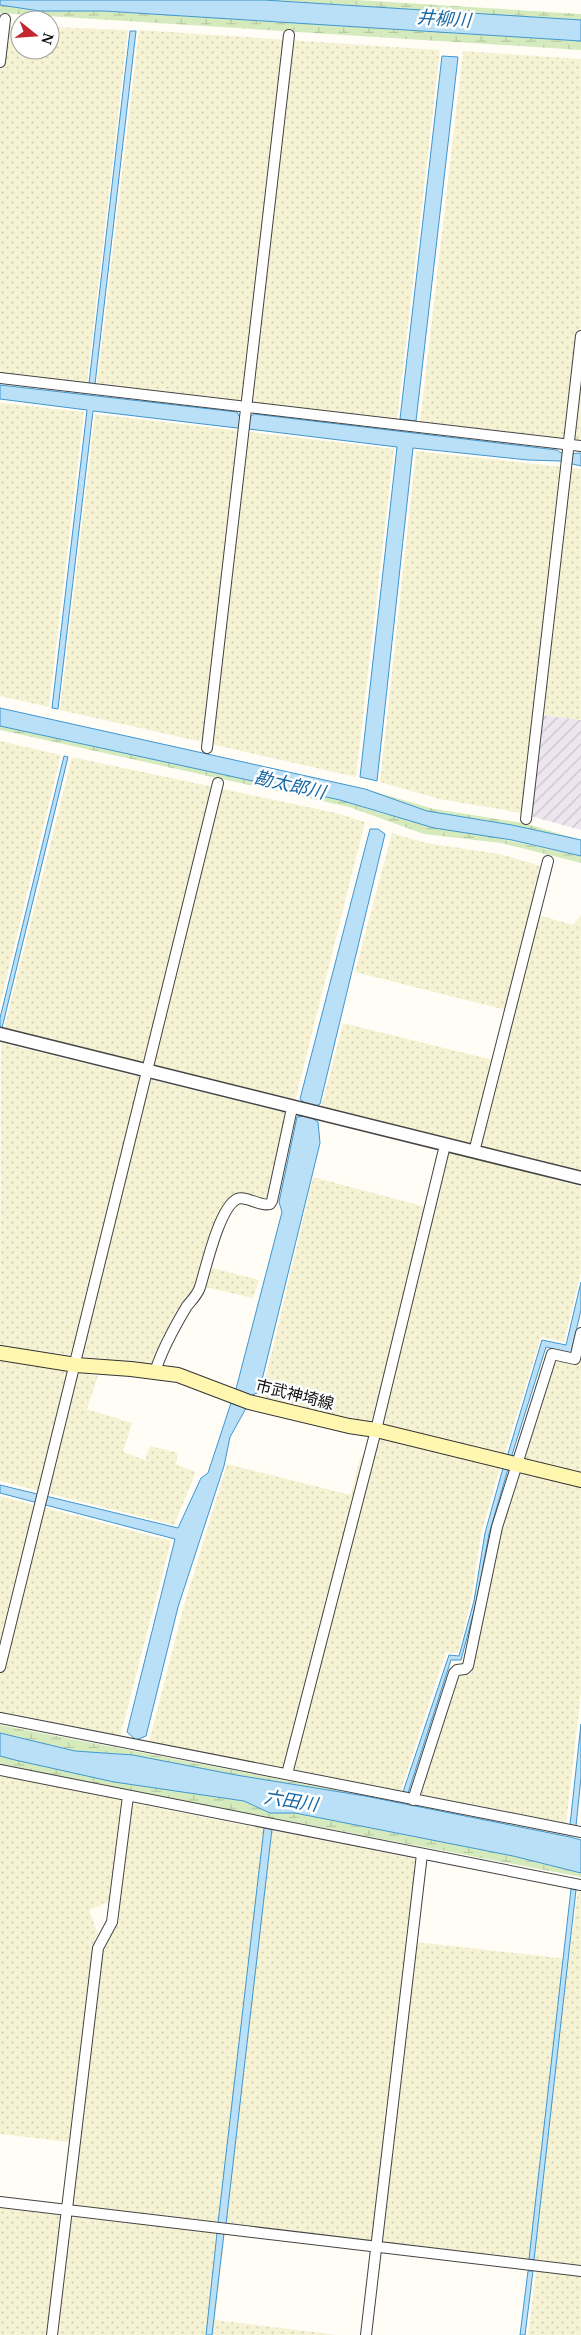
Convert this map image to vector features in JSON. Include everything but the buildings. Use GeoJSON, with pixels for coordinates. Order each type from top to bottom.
{"type":"FeatureCollection","features":[{"type":"Feature","properties":{"kind":"main road","name":"市武神埼線"},"geometry":{"type":"LineString","coordinates":[[0,1353],[76,1364],[155,1372],[188,1378],[249,1402],[349,1426],[376,1430],[581,1480]]}},
{"type":"Feature","properties":{"kind":"street"},"geometry":{"type":"LineString","coordinates":[[0,62],[5,19]]}},
{"type":"Feature","properties":{"kind":"street"},"geometry":{"type":"LineString","coordinates":[[207,748],[289,35]]}},
{"type":"Feature","properties":{"kind":"street"},"geometry":{"type":"LineString","coordinates":[[526,819],[581,336]]}},
{"type":"Feature","properties":{"kind":"street"},"geometry":{"type":"LineString","coordinates":[[0,378],[568,447],[581,446]]}},
{"type":"Feature","properties":{"kind":"street"},"geometry":{"type":"LineString","coordinates":[[0,1667],[218,783]]}},
{"type":"Feature","properties":{"kind":"street"},"geometry":{"type":"LineString","coordinates":[[474,1152],[548,860]]}},
{"type":"Feature","properties":{"kind":"street"},"geometry":{"type":"LineString","coordinates":[[0,1034],[304,1111],[581,1178]]}},
{"type":"Feature","properties":{"kind":"street"},"geometry":{"type":"LineString","coordinates":[[155,1372],[160,1354],[199,1290],[220,1221],[235,1200],[240,1198],[265,1206],[270,1204],[304,1111]]}},
{"type":"Feature","properties":{"kind":"street"},"geometry":{"type":"LineString","coordinates":[[288,1774],[376,1430],[445,1145]]}},
{"type":"Feature","properties":{"kind":"street"},"geometry":{"type":"LineString","coordinates":[[413,1800],[454,1673],[468,1666],[497,1527],[552,1354],[575,1359],[581,1333]]}},
{"type":"Feature","properties":{"kind":"street"},"geometry":{"type":"LineString","coordinates":[[0,1718],[581,1832]]}},
{"type":"Feature","properties":{"kind":"street"},"geometry":{"type":"LineString","coordinates":[[0,1770],[581,1885]]}},
{"type":"Feature","properties":{"kind":"street"},"geometry":{"type":"LineString","coordinates":[[52,2335],[98,1948],[112,1922],[128,1796]]}},
{"type":"Feature","properties":{"kind":"street"},"geometry":{"type":"LineString","coordinates":[[366,2335],[422,1854]]}},
{"type":"Feature","properties":{"kind":"street"},"geometry":{"type":"LineString","coordinates":[[0,2202],[581,2270]]}},
{"type":"Feature","properties":{"kind":"shaded area"},"geometry":{"type":"Polygon","coordinates":[[[0,25],[10,26],[10,60],[60,60],[60,27],[128,30],[87,383],[0,373],[0,25]]]}},
{"type":"Feature","properties":{"kind":"shaded area"},"geometry":{"type":"Polygon","coordinates":[[[139,30],[440,50],[397,420],[97,384],[139,30]]]}},
{"type":"Feature","properties":{"kind":"shaded area"},"geometry":{"type":"Polygon","coordinates":[[[463,51],[581,59],[581,441],[420,422],[463,51]]]}},
{"type":"Feature","properties":{"kind":"shaded area"},"geometry":{"type":"Polygon","coordinates":[[[0,403],[84,412],[49,707],[0,696],[0,403]]]}},
{"type":"Feature","properties":{"kind":"shaded area"},"geometry":{"type":"Polygon","coordinates":[[[95,414],[394,449],[356,777],[60,710],[95,414]]]}},
{"type":"Feature","properties":{"kind":"shaded area"},"geometry":{"type":"Polygon","coordinates":[[[416,451],[581,469],[581,720],[533,714],[521,813],[439,799],[380,782],[416,451]]]}},
{"type":"Feature","properties":{"kind":"shaded area"},"geometry":{"type":"Polygon","coordinates":[[[542,715],[581,720],[581,830],[530,816],[542,715]]]}},
{"type":"Feature","properties":{"kind":"shaded area"},"geometry":{"type":"Polygon","coordinates":[[[0,741],[61,755],[0,1005],[0,741]]]}},
{"type":"Feature","properties":{"kind":"shaded area"},"geometry":{"type":"Polygon","coordinates":[[[72,757],[336,813],[365,822],[295,1101],[4,1029],[72,757]]]}},
{"type":"Feature","properties":{"kind":"shaded area"},"geometry":{"type":"Polygon","coordinates":[[[392,833],[426,843],[500,854],[541,866],[531,913],[573,925],[581,915],[581,1171],[321,1108],[343,1023],[493,1060],[506,1010],[355,972],[392,833]]]}},
{"type":"Feature","properties":{"kind":"shaded area"},"geometry":{"type":"Polygon","coordinates":[[[1,1043],[287,1113],[268,1200],[236,1195],[216,1219],[202,1265],[259,1280],[253,1298],[196,1285],[151,1365],[0,1346],[1,1043]]]}},
{"type":"Feature","properties":{"kind":"shaded area"},"geometry":{"type":"Polygon","coordinates":[[[441,1149],[581,1187],[581,1272],[564,1342],[541,1337],[504,1456],[261,1398],[313,1177],[426,1207],[441,1149]]]}},
{"type":"Feature","properties":{"kind":"shaded area"},"geometry":{"type":"Polygon","coordinates":[[[581,1349],[581,1473],[524,1460],[554,1358],[578,1363],[581,1349]]]}},
{"type":"Feature","properties":{"kind":"shaded area"},"geometry":{"type":"Polygon","coordinates":[[[0,1360],[98,1376],[87,1409],[132,1423],[123,1452],[145,1460],[150,1446],[178,1453],[176,1464],[196,1472],[174,1525],[0,1481],[0,1360]]]}},
{"type":"Feature","properties":{"kind":"shaded area"},"geometry":{"type":"Polygon","coordinates":[[[379,1438],[500,1467],[481,1535],[471,1601],[458,1653],[446,1652],[400,1793],[149,1742],[183,1609],[227,1464],[351,1495],[360,1458],[379,1438]]]}},
{"type":"Feature","properties":{"kind":"shaded area"},"geometry":{"type":"Polygon","coordinates":[[[519,1472],[581,1487],[581,1693],[566,1824],[421,1796],[458,1675],[471,1675],[503,1522],[519,1472]]]}},
{"type":"Feature","properties":{"kind":"shaded area"},"geometry":{"type":"Polygon","coordinates":[[[0,1496],[171,1541],[120,1737],[0,1714],[0,1496]]]}},
{"type":"Feature","properties":{"kind":"shaded area"},"geometry":{"type":"Polygon","coordinates":[[[0,1776],[122,1799],[111,1901],[89,1910],[98,1934],[93,1944],[69,2142],[0,2134],[0,1776]]]}},
{"type":"Feature","properties":{"kind":"shaded area"},"geometry":{"type":"Polygon","coordinates":[[[132,1803],[416,1859],[407,1941],[569,1959],[578,1889],[581,1890],[581,2265],[72,2205],[102,1951],[117,1924],[132,1803]]]}},
{"type":"Feature","properties":{"kind":"shaded area"},"geometry":{"type":"Polygon","coordinates":[[[0,2208],[61,2215],[47,2335],[0,2335],[0,2208]]]}},
{"type":"Feature","properties":{"kind":"shaded area"},"geometry":{"type":"Polygon","coordinates":[[[71,2217],[225,2233],[215,2320],[338,2335],[58,2335],[71,2217]]]}},
{"type":"Feature","properties":{"kind":"shaded area"},"geometry":{"type":"Polygon","coordinates":[[[536,2271],[581,2276],[581,2335],[528,2335],[536,2271]]]}},
{"type":"Feature","properties":{"kind":"green space"},"geometry":{"type":"Polygon","coordinates":[[[264,0],[358,0],[581,14],[581,20],[264,0]]]}},
{"type":"Feature","properties":{"kind":"green space"},"geometry":{"type":"Polygon","coordinates":[[[0,5],[33,10],[10,10],[10,14],[0,13],[0,5]]]}},
{"type":"Feature","properties":{"kind":"green space"},"geometry":{"type":"Polygon","coordinates":[[[60,11],[104,11],[581,41],[581,50],[60,17],[60,11]]]}},
{"type":"Feature","properties":{"kind":"green space"},"geometry":{"type":"Polygon","coordinates":[[[0,726],[340,800],[381,813],[581,856],[581,863],[501,843],[424,834],[349,807],[0,730],[0,726]]]}},
{"type":"Feature","properties":{"kind":"green space"},"geometry":{"type":"Polygon","coordinates":[[[365,789],[434,809],[523,823],[581,840],[512,825],[427,811],[365,789]]]}},
{"type":"Feature","properties":{"kind":"green space"},"geometry":{"type":"Polygon","coordinates":[[[0,1725],[365,1796],[236,1775],[133,1755],[75,1751],[0,1733],[0,1725]]]}},
{"type":"Feature","properties":{"kind":"green space"},"geometry":{"type":"Polygon","coordinates":[[[0,1756],[114,1782],[244,1801],[270,1813],[295,1813],[513,1856],[581,1873],[581,1877],[0,1766],[0,1756]]]}},
{"type":"Feature","properties":{"kind":"water","name":"井柳川"},"geometry":{"type":"Polygon","coordinates":[[[0,0],[264,0],[581,20],[581,41],[104,11],[33,10],[0,5],[0,0]]]}},
{"type":"Feature","properties":{"kind":"water"},"geometry":{"type":"Polygon","coordinates":[[[130,31],[136,31],[95,384],[89,383],[130,31]]]}},
{"type":"Feature","properties":{"kind":"water"},"geometry":{"type":"Polygon","coordinates":[[[442,56],[458,57],[416,421],[400,419],[442,56]]]}},
{"type":"Feature","properties":{"kind":"water"},"geometry":{"type":"Polygon","coordinates":[[[0,385],[237,412],[239,416],[250,417],[254,414],[557,450],[566,454],[581,453],[581,466],[560,461],[528,460],[413,448],[377,781],[360,777],[397,447],[249,429],[248,427],[237,428],[93,411],[58,709],[52,708],[87,410],[0,399],[0,385]]]}},
{"type":"Feature","properties":{"kind":"water","name":"勘太郎川"},"geometry":{"type":"Polygon","coordinates":[[[0,708],[365,789],[427,811],[512,825],[581,840],[581,856],[512,840],[434,828],[340,800],[0,726],[0,708]]]}},
{"type":"Feature","properties":{"kind":"water"},"geometry":{"type":"Polygon","coordinates":[[[64,756],[68,757],[2,1028],[0,1028],[0,1018],[64,756]]]}},
{"type":"Feature","properties":{"kind":"water"},"geometry":{"type":"Polygon","coordinates":[[[370,829],[378,829],[385,834],[320,1104],[314,1107],[312,1118],[318,1122],[320,1143],[259,1392],[248,1397],[245,1410],[230,1437],[224,1466],[178,1607],[146,1736],[136,1740],[127,1732],[175,1539],[0,1493],[0,1485],[178,1528],[201,1478],[208,1473],[231,1403],[236,1401],[238,1394],[236,1389],[282,1212],[279,1202],[297,1117],[305,1116],[307,1105],[300,1099],[370,829]]]}},
{"type":"Feature","properties":{"kind":"water"},"geometry":{"type":"Polygon","coordinates":[[[581,1282],[581,1310],[571,1353],[546,1347],[511,1458],[507,1457],[542,1340],[566,1345],[581,1282]]]}},
{"type":"Feature","properties":{"kind":"water"},"geometry":{"type":"Polygon","coordinates":[[[503,1468],[508,1469],[489,1534],[476,1604],[461,1660],[451,1660],[408,1793],[403,1792],[449,1655],[459,1656],[474,1601],[485,1533],[503,1468]]]}},
{"type":"Feature","properties":{"kind":"water"},"geometry":{"type":"Polygon","coordinates":[[[581,1724],[581,1777],[576,1826],[570,1825],[581,1724]]]}},
{"type":"Feature","properties":{"kind":"water","name":"六田川"},"geometry":{"type":"Polygon","coordinates":[[[0,1733],[75,1751],[133,1755],[236,1775],[365,1796],[570,1837],[581,1840],[581,1873],[513,1856],[295,1813],[270,1813],[244,1801],[114,1782],[15,1760],[0,1756],[0,1733]]]}},
{"type":"Feature","properties":{"kind":"water"},"geometry":{"type":"Polygon","coordinates":[[[264,1828],[272,1829],[226,2224],[218,2223],[264,1828]]]}},
{"type":"Feature","properties":{"kind":"water"},"geometry":{"type":"Polygon","coordinates":[[[571,1889],[576,1890],[534,2260],[529,2259],[571,1889]]]}},
{"type":"Feature","properties":{"kind":"water"},"geometry":{"type":"Polygon","coordinates":[[[217,2233],[224,2233],[212,2335],[206,2335],[217,2233]]]}},
{"type":"Feature","properties":{"kind":"water"},"geometry":{"type":"Polygon","coordinates":[[[528,2271],[533,2271],[525,2335],[520,2335],[528,2271]]]}}]}
